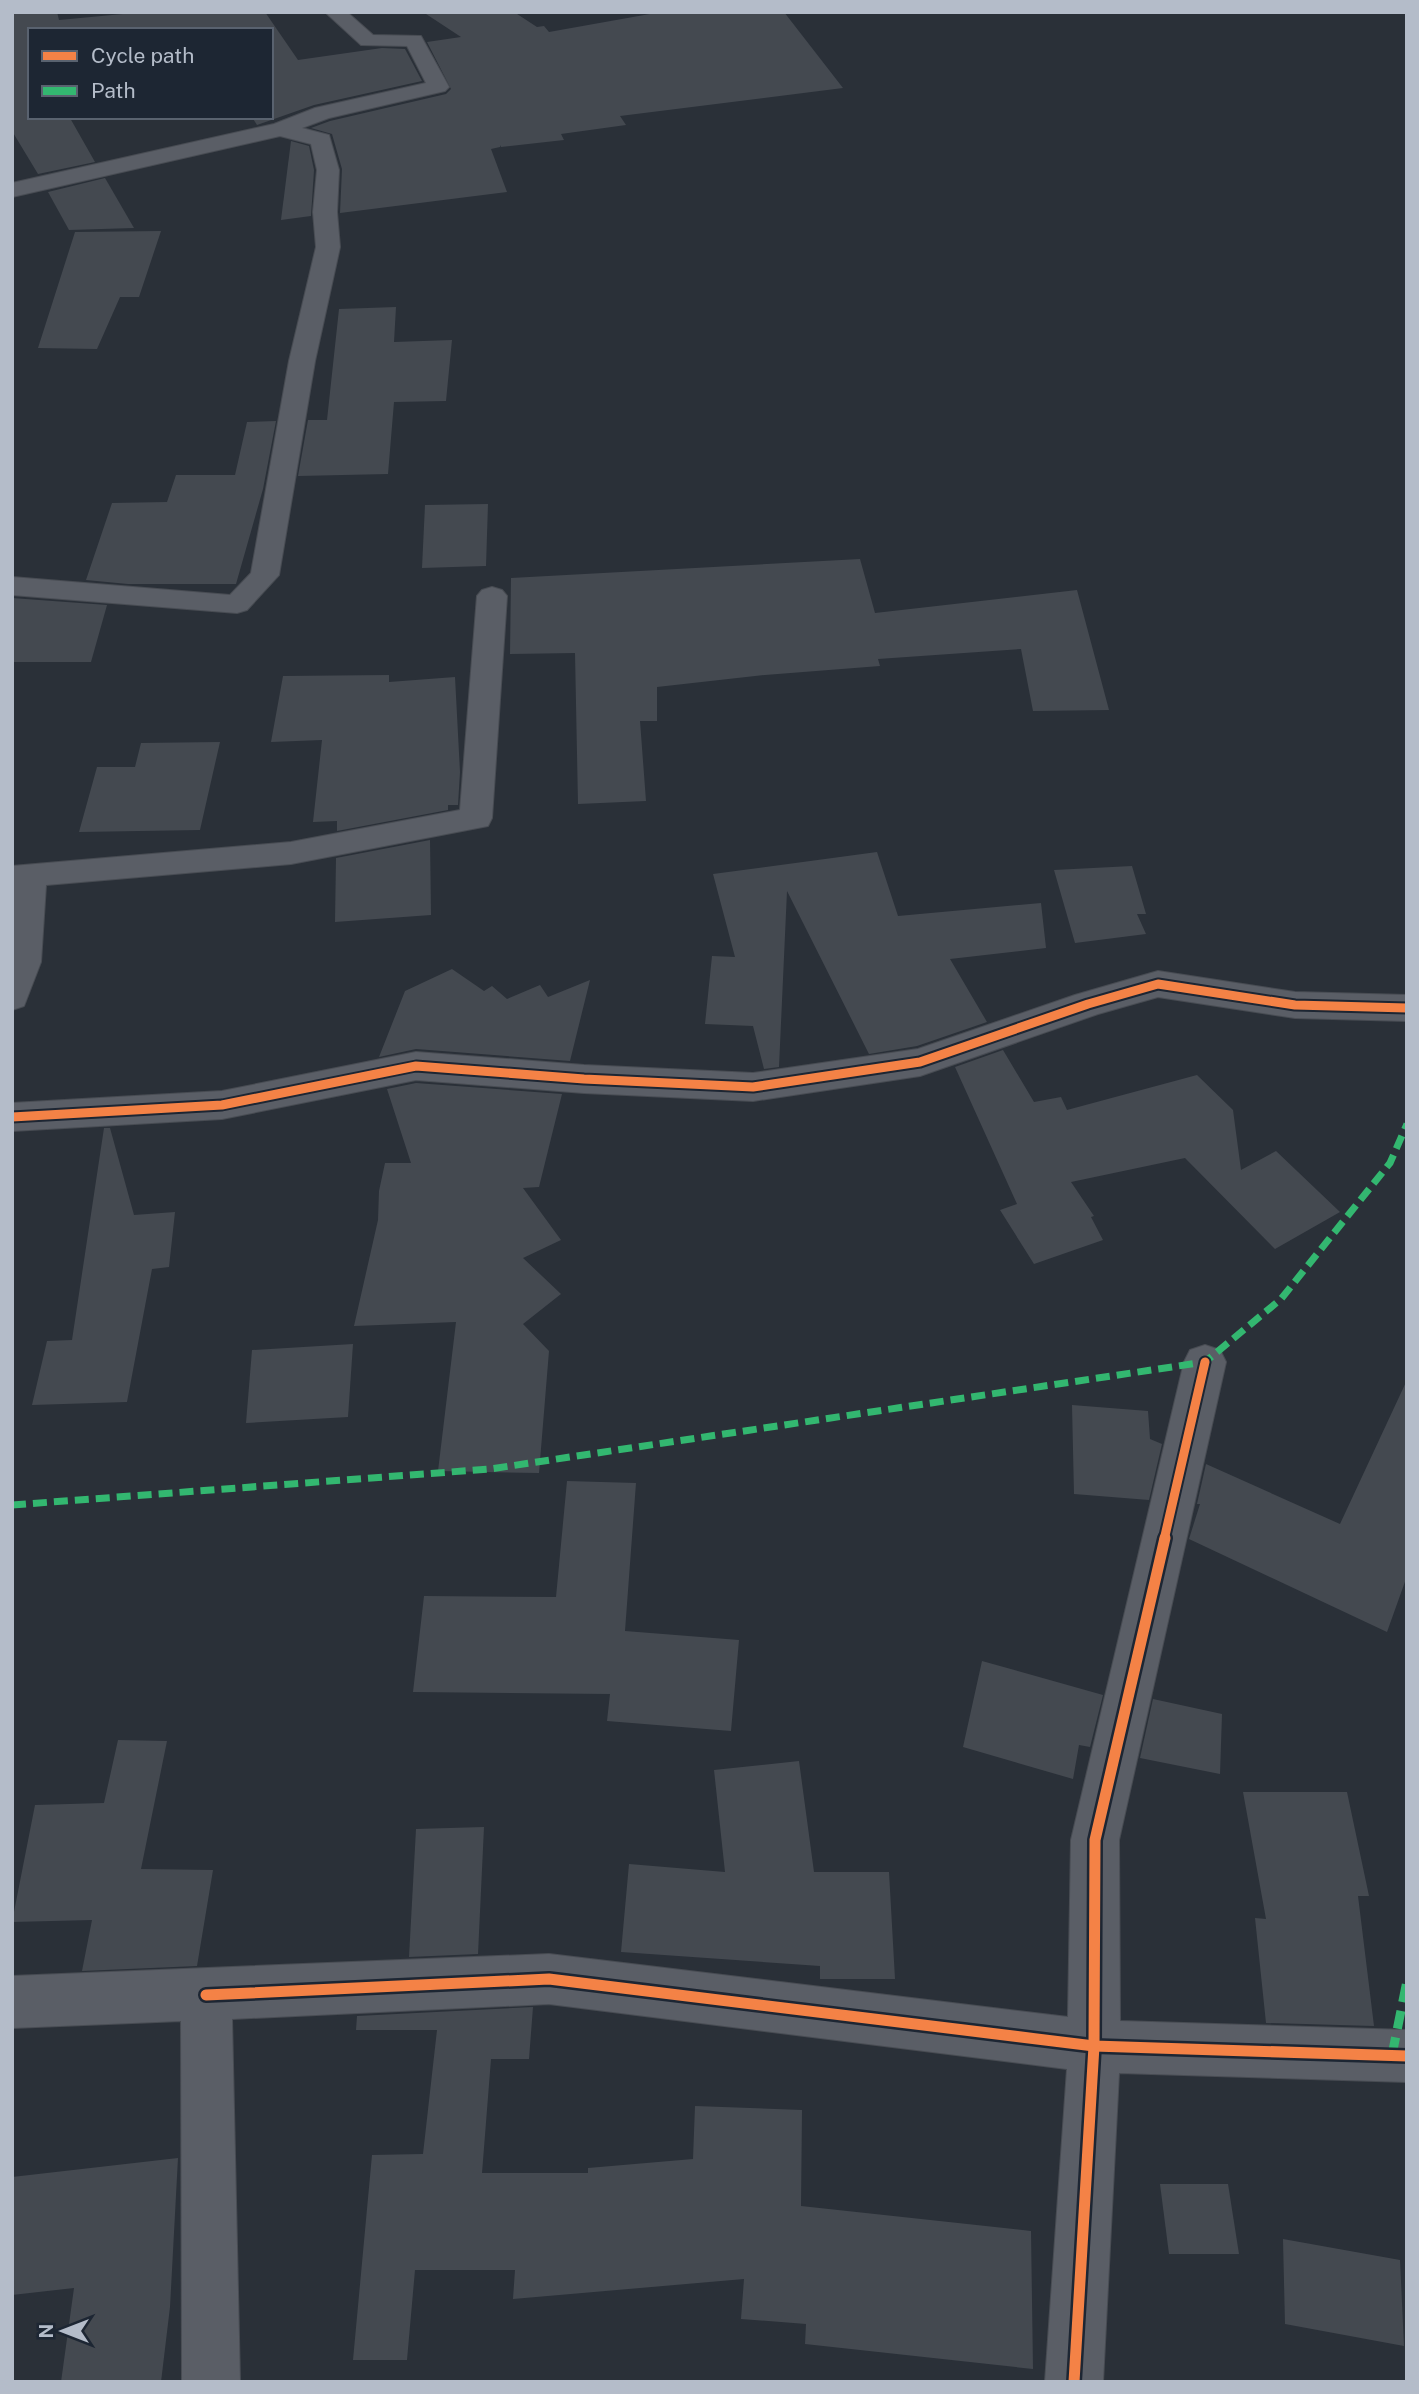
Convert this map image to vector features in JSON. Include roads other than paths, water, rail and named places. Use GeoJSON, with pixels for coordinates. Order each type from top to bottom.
{"type":"FeatureCollection","features":[{"type":"Feature","properties":{"kind":"street"},"geometry":{"type":"LineString","coordinates":[[12,190],[280,129],[323,113],[438,87],[414,40],[368,41],[335,12]]}},
{"type":"Feature","properties":{"kind":"street"},"geometry":{"type":"LineString","coordinates":[[12,586],[237,604],[265,575],[302,361],[328,247],[325,212],[328,170],[321,140],[280,129]]}},
{"type":"Feature","properties":{"kind":"street"},"geometry":{"type":"LineString","coordinates":[[12,997],[24,962],[21,877],[291,853],[476,818],[492,596]]}},
{"type":"Feature","properties":{"kind":"street"},"geometry":{"type":"LineString","coordinates":[[12,1117],[222,1105],[416,1066],[584,1079],[753,1087],[920,1062],[1088,1004],[1157,984],[1295,1005],[1407,1008]]}},
{"type":"Feature","properties":{"kind":"street"},"geometry":{"type":"LineString","coordinates":[[1074,2382],[1094,2046],[1095,1840],[1205,1362]]}},
{"type":"Feature","properties":{"kind":"street"},"geometry":{"type":"LineString","coordinates":[[12,2002],[549,1979],[1094,2046],[1407,2056]]}},
{"type":"Feature","properties":{"kind":"street"},"geometry":{"type":"LineString","coordinates":[[206,1995],[211,2382]]}}]}
